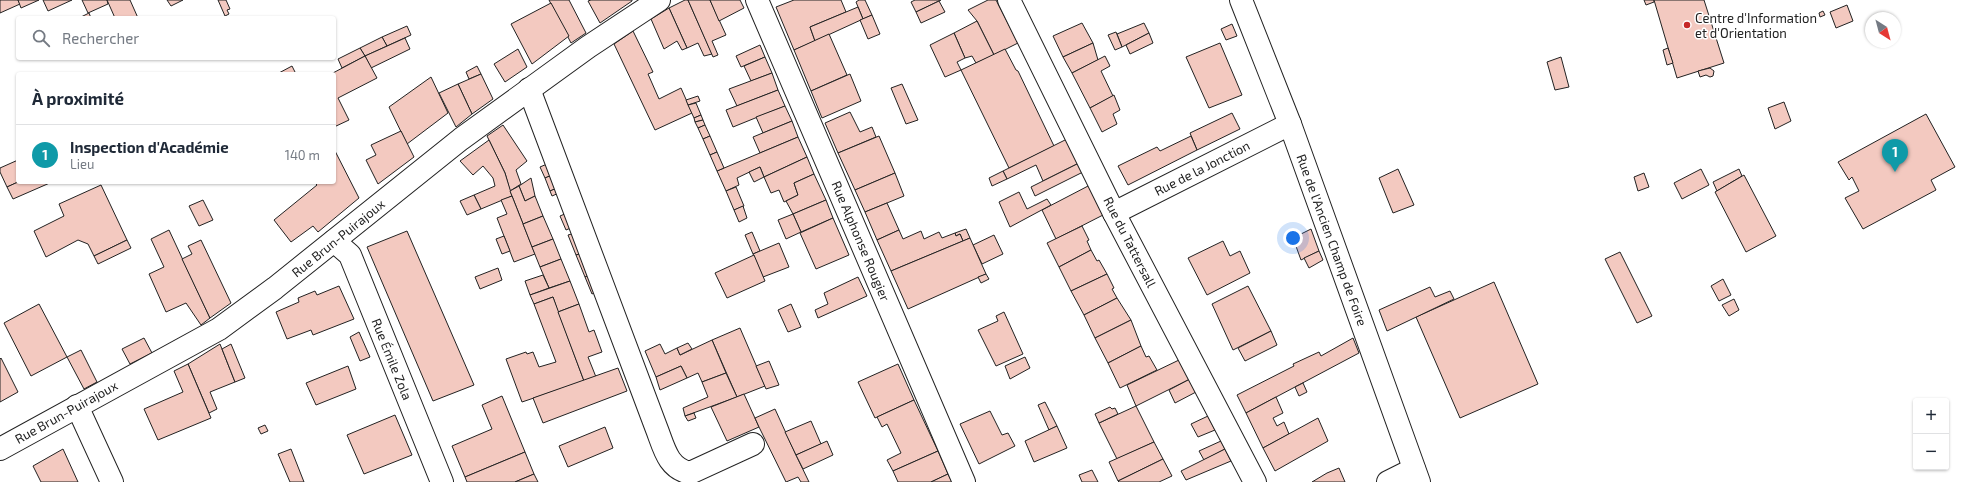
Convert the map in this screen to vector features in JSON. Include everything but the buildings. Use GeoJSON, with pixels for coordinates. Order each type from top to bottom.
{"type":"FeatureCollection","features":[{"type":"Feature","properties":{"kind":"street","name":"Rue Brun-Puirajoux"},"geometry":{"type":"LineString","coordinates":[[0,449],[219,329],[275,288],[461,138],[588,46],[658,0]]}},
{"type":"Feature","properties":{"kind":"street","name":"Rue Alphonse Rougier"},"geometry":{"type":"LineString","coordinates":[[757,0],[964,482]]}},
{"type":"Feature","properties":{"kind":"street","name":"Rue du Tattersall"},"geometry":{"type":"LineString","coordinates":[[1009,0],[1114,213],[1255,482]]}},
{"type":"Feature","properties":{"kind":"street","name":"Rue de l'Ancien Champ de Foire"},"geometry":{"type":"LineString","coordinates":[[1241,0],[1290,124],[1416,476]]}},
{"type":"Feature","properties":{"kind":"street"},"geometry":{"type":"LineString","coordinates":[[529,89],[656,427],[672,464],[680,471],[690,473],[753,444]]}},
{"type":"Feature","properties":{"kind":"street","name":"Rue de la Jonction"},"geometry":{"type":"LineString","coordinates":[[1114,213],[1290,124]]}},
{"type":"Feature","properties":{"kind":"street","name":"Rue Émile Zola"},"geometry":{"type":"LineString","coordinates":[[334,241],[350,255],[442,482]]}},
{"type":"Feature","properties":{"kind":"street"},"geometry":{"type":"LineString","coordinates":[[77,406],[112,482]]}},
{"type":"Feature","properties":{"kind":"street"},"geometry":{"type":"LineString","coordinates":[[1388,482],[1416,476]]}},
{"type":"Feature","properties":{"kind":"place","name":"Centre d'Information et d'Orientation"},"geometry":{"type":"Point","coordinates":[1687,25]}},
{"type":"Feature","properties":{"kind":"place","name":"Inspection d'Académie"},"geometry":{"type":"Point","coordinates":[1895,172]}}]}
